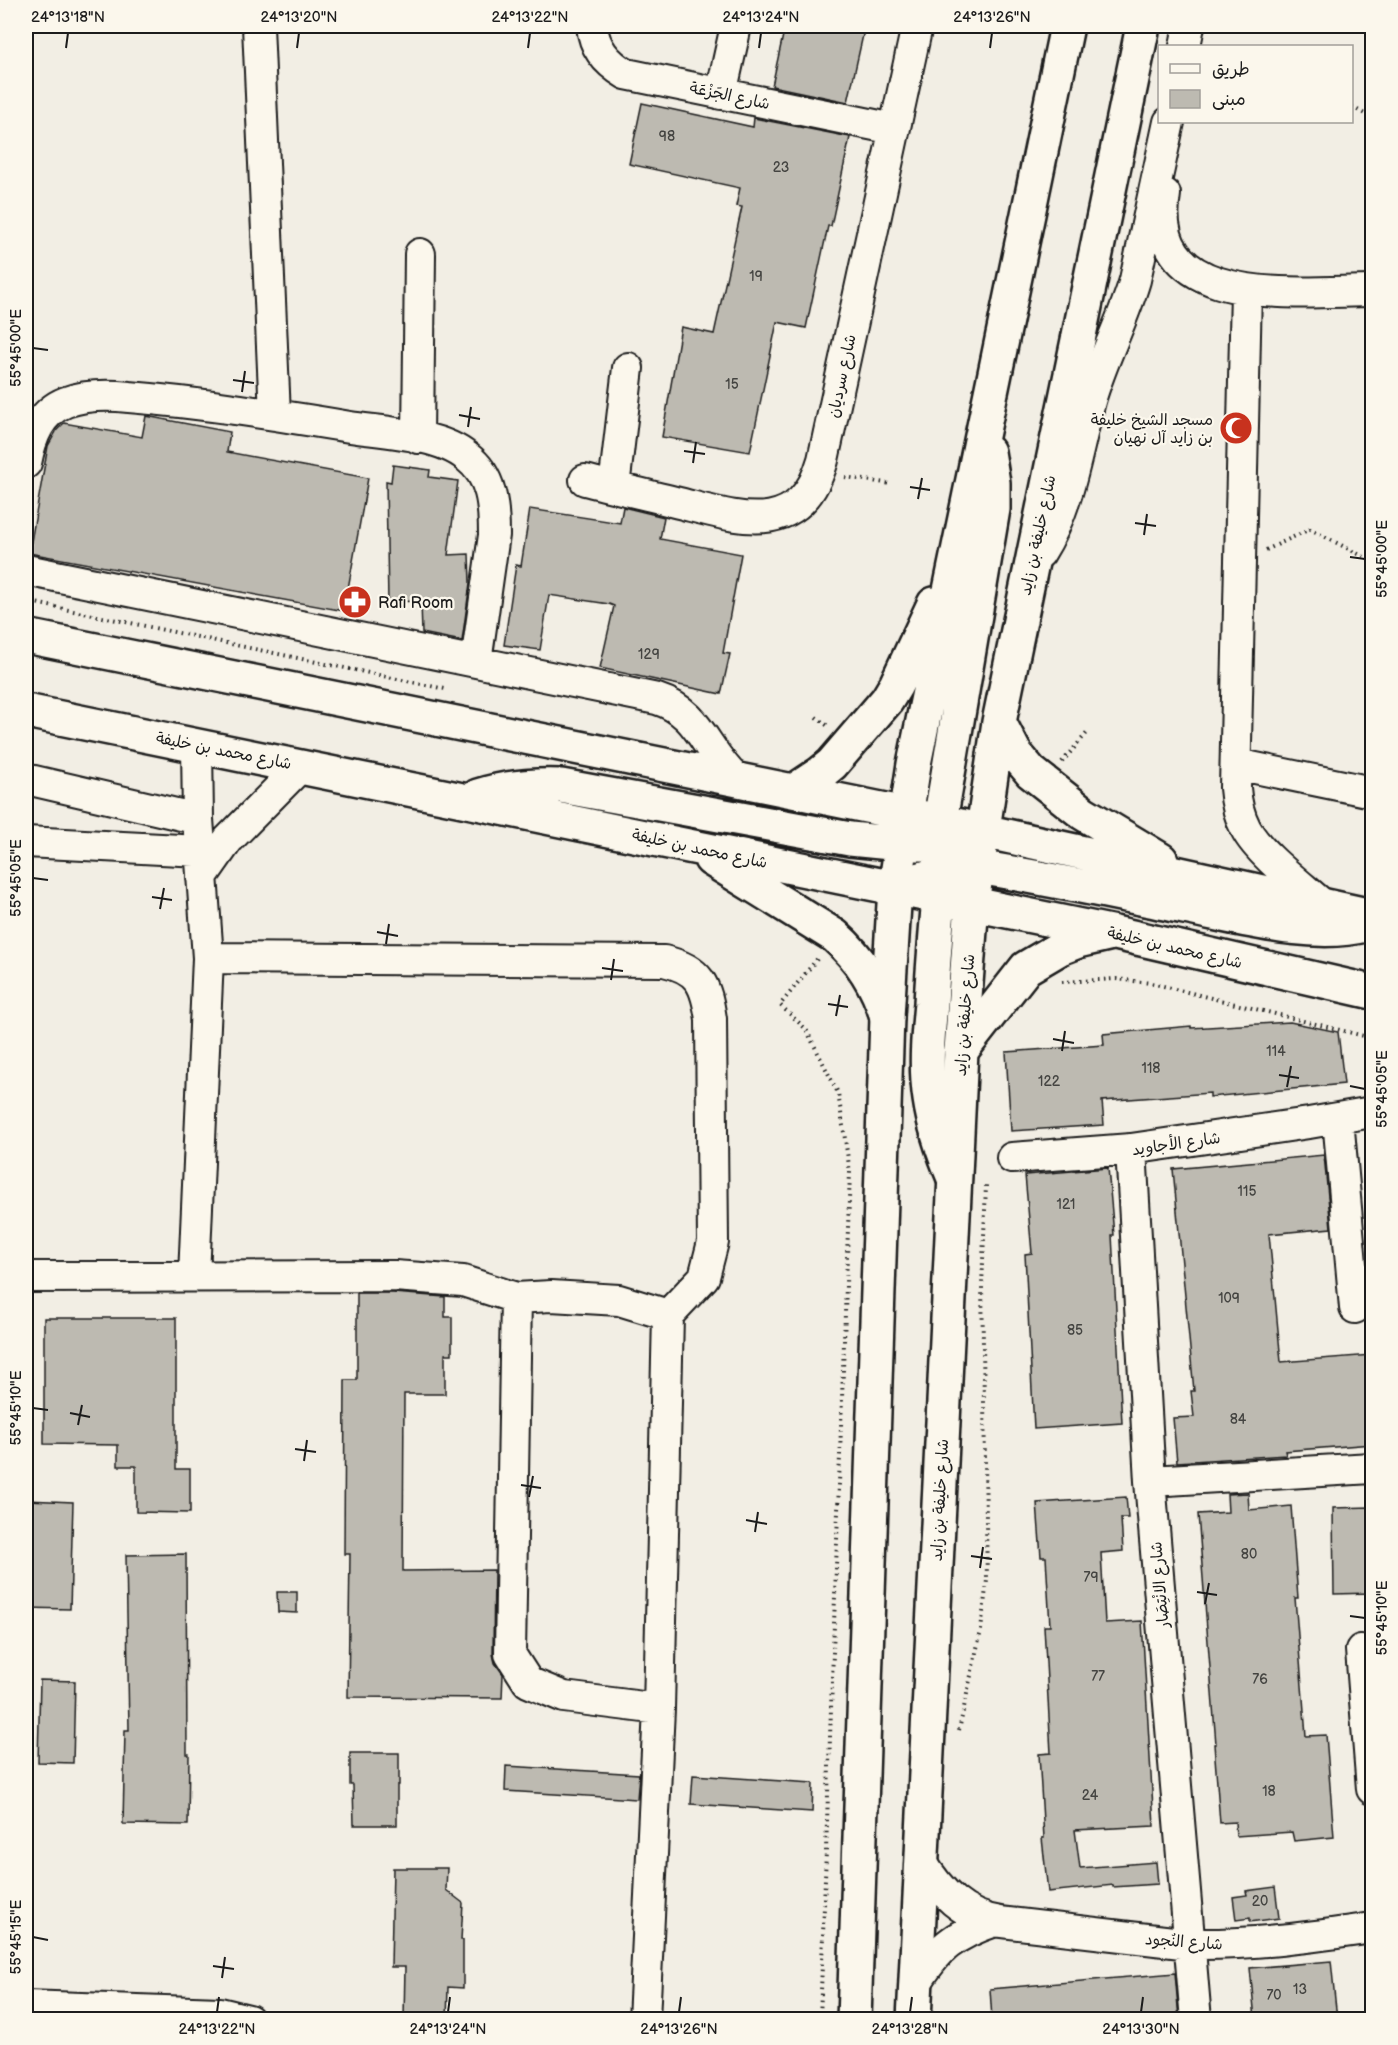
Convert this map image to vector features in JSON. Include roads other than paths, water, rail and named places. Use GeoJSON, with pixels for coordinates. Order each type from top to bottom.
{"type":"FeatureCollection","features":[{"type":"Feature","properties":{"kind":"main road","name":"شارع خليفة بن زايد"},"geometry":{"type":"LineString","coordinates":[[914,2019],[921,1861],[970,1179],[961,1052],[972,903],[935,852],[914,764],[1068,26]]}},
{"type":"Feature","properties":{"kind":"main road","name":"شارع خليفة بن زايد"},"geometry":{"type":"LineString","coordinates":[[854,2019],[888,1017],[895,888],[935,852],[983,830],[999,722],[1143,26]]}},
{"type":"Feature","properties":{"kind":"main road"},"geometry":{"type":"LineString","coordinates":[[970,1179],[943,1152],[930,1099],[928,1044],[935,852],[993,509],[993,483],[982,432]]}},
{"type":"Feature","properties":{"kind":"main road"},"geometry":{"type":"LineString","coordinates":[[794,791],[832,764],[887,700],[901,675],[957,553]]}},
{"type":"Feature","properties":{"kind":"main road","name":"شارع محمد بن خليفة"},"geometry":{"type":"LineString","coordinates":[[26,636],[794,791],[935,852]]}},
{"type":"Feature","properties":{"kind":"main road","name":"شارع محمد بن خليفة"},"geometry":{"type":"LineString","coordinates":[[26,711],[895,888],[935,852],[983,830],[1372,916]]}},
{"type":"Feature","properties":{"kind":"main road"},"geometry":{"type":"LineString","coordinates":[[999,722],[1022,763],[1044,783],[1091,818],[1185,875]]}},
{"type":"Feature","properties":{"kind":"main road"},"geometry":{"type":"LineString","coordinates":[[468,800],[490,792],[513,788],[537,785],[561,786],[850,839],[935,852],[1028,875],[1274,924],[1326,929],[1352,928],[1372,923]]}},
{"type":"Feature","properties":{"kind":"main road"},"geometry":{"type":"LineString","coordinates":[[687,844],[835,936],[850,949],[868,972],[888,1017]]}},
{"type":"Feature","properties":{"kind":"main road","name":"شارع محمد بن خليفة"},"geometry":{"type":"LineString","coordinates":[[972,903],[1372,992]]}},
{"type":"Feature","properties":{"kind":"main road"},"geometry":{"type":"LineString","coordinates":[[961,1052],[1026,968],[1042,957],[1078,941],[1115,933]]}},
{"type":"Feature","properties":{"kind":"street"},"geometry":{"type":"LineString","coordinates":[[258,26],[274,415]]}},
{"type":"Feature","properties":{"kind":"street","name":"شارع الجَزْعَة"},"geometry":{"type":"LineString","coordinates":[[592,26],[595,42],[601,52],[608,61],[626,74],[894,129]]}},
{"type":"Feature","properties":{"kind":"street"},"geometry":{"type":"LineString","coordinates":[[721,94],[736,26]]}},
{"type":"Feature","properties":{"kind":"street","name":"شارع سرديان"},"geometry":{"type":"LineString","coordinates":[[585,480],[746,519],[773,516],[797,503],[810,489],[819,473],[916,26]]}},
{"type":"Feature","properties":{"kind":"street"},"geometry":{"type":"LineString","coordinates":[[1185,45],[1189,26]]}},
{"type":"Feature","properties":{"kind":"street"},"geometry":{"type":"LineString","coordinates":[[1030,568],[1052,530],[1069,490],[1098,374],[1121,321],[1135,280],[1166,134]]}},
{"type":"Feature","properties":{"kind":"street"},"geometry":{"type":"LineString","coordinates":[[1166,134],[1167,176],[1163,220],[1166,234],[1180,259],[1200,275],[1217,283],[1246,290],[1372,291]]}},
{"type":"Feature","properties":{"kind":"street"},"geometry":{"type":"LineString","coordinates":[[418,438],[420,255]]}},
{"type":"Feature","properties":{"kind":"street"},"geometry":{"type":"LineString","coordinates":[[1246,290],[1236,802],[1247,831],[1255,843],[1323,906]]}},
{"type":"Feature","properties":{"kind":"street"},"geometry":{"type":"LineString","coordinates":[[614,487],[628,368]]}},
{"type":"Feature","properties":{"kind":"street"},"geometry":{"type":"LineString","coordinates":[[26,463],[30,441],[43,418],[65,402],[78,398],[128,397],[274,415],[418,438],[449,446],[466,455],[486,478],[494,519],[494,535],[476,662]]}},
{"type":"Feature","properties":{"kind":"street"},"geometry":{"type":"LineString","coordinates":[[26,570],[667,702],[677,707],[693,722],[715,757],[736,779]]}},
{"type":"Feature","properties":{"kind":"street"},"geometry":{"type":"LineString","coordinates":[[194,1276],[208,958],[198,819],[197,745]]}},
{"type":"Feature","properties":{"kind":"street"},"geometry":{"type":"LineString","coordinates":[[1236,764],[1372,792]]}},
{"type":"Feature","properties":{"kind":"street"},"geometry":{"type":"LineString","coordinates":[[201,864],[228,840],[300,766]]}},
{"type":"Feature","properties":{"kind":"street"},"geometry":{"type":"LineString","coordinates":[[26,779],[198,819]]}},
{"type":"Feature","properties":{"kind":"street"},"geometry":{"type":"LineString","coordinates":[[120,847],[128,803]]}},
{"type":"Feature","properties":{"kind":"street"},"geometry":{"type":"LineString","coordinates":[[26,842],[120,847],[201,864]]}},
{"type":"Feature","properties":{"kind":"street"},"geometry":{"type":"LineString","coordinates":[[208,958],[664,961],[682,965],[694,974],[702,985],[708,1000],[711,1019],[713,1242],[704,1277],[668,1315],[659,1708],[644,2019]]}},
{"type":"Feature","properties":{"kind":"street","name":"شارع الأجاويد"},"geometry":{"type":"LineString","coordinates":[[1012,1158],[1131,1149],[1372,1112]]}},
{"type":"Feature","properties":{"kind":"street"},"geometry":{"type":"LineString","coordinates":[[1338,1119],[1355,1308]]}},
{"type":"Feature","properties":{"kind":"street","name":"شارع الانْتِصَار"},"geometry":{"type":"LineString","coordinates":[[1131,1149],[1150,1481],[1196,2019]]}},
{"type":"Feature","properties":{"kind":"street"},"geometry":{"type":"LineString","coordinates":[[26,1277],[394,1276],[463,1281],[516,1298],[551,1296],[619,1300],[668,1315]]}},
{"type":"Feature","properties":{"kind":"street"},"geometry":{"type":"LineString","coordinates":[[516,1298],[510,1654],[528,1682],[564,1697],[659,1708]]}},
{"type":"Feature","properties":{"kind":"street"},"geometry":{"type":"LineString","coordinates":[[1150,1481],[1372,1468]]}},
{"type":"Feature","properties":{"kind":"street"},"geometry":{"type":"LineString","coordinates":[[1361,1650],[1372,1789]]}},
{"type":"Feature","properties":{"kind":"street","name":"شارع النُجود"},"geometry":{"type":"LineString","coordinates":[[921,1861],[934,1882],[951,1900],[971,1913],[995,1922],[1190,1944],[1253,1942],[1372,1928]]}},
{"type":"Feature","properties":{"kind":"street","name":"شارع النُجود"},"geometry":{"type":"LineString","coordinates":[[915,1985],[929,1963],[947,1944],[970,1930],[995,1922]]}},
{"type":"Feature","properties":{"kind":"street"},"geometry":{"type":"LineString","coordinates":[[26,2006],[220,2013],[249,2019]]}},
{"type":"Feature","properties":{"kind":"place","name":"مسجد الشيخ خليفة بن زايد آل نهيان"},"geometry":{"type":"Point","coordinates":[1236,428]}},
{"type":"Feature","properties":{"kind":"place","name":"Rafi Room"},"geometry":{"type":"Point","coordinates":[355,602]}}]}
